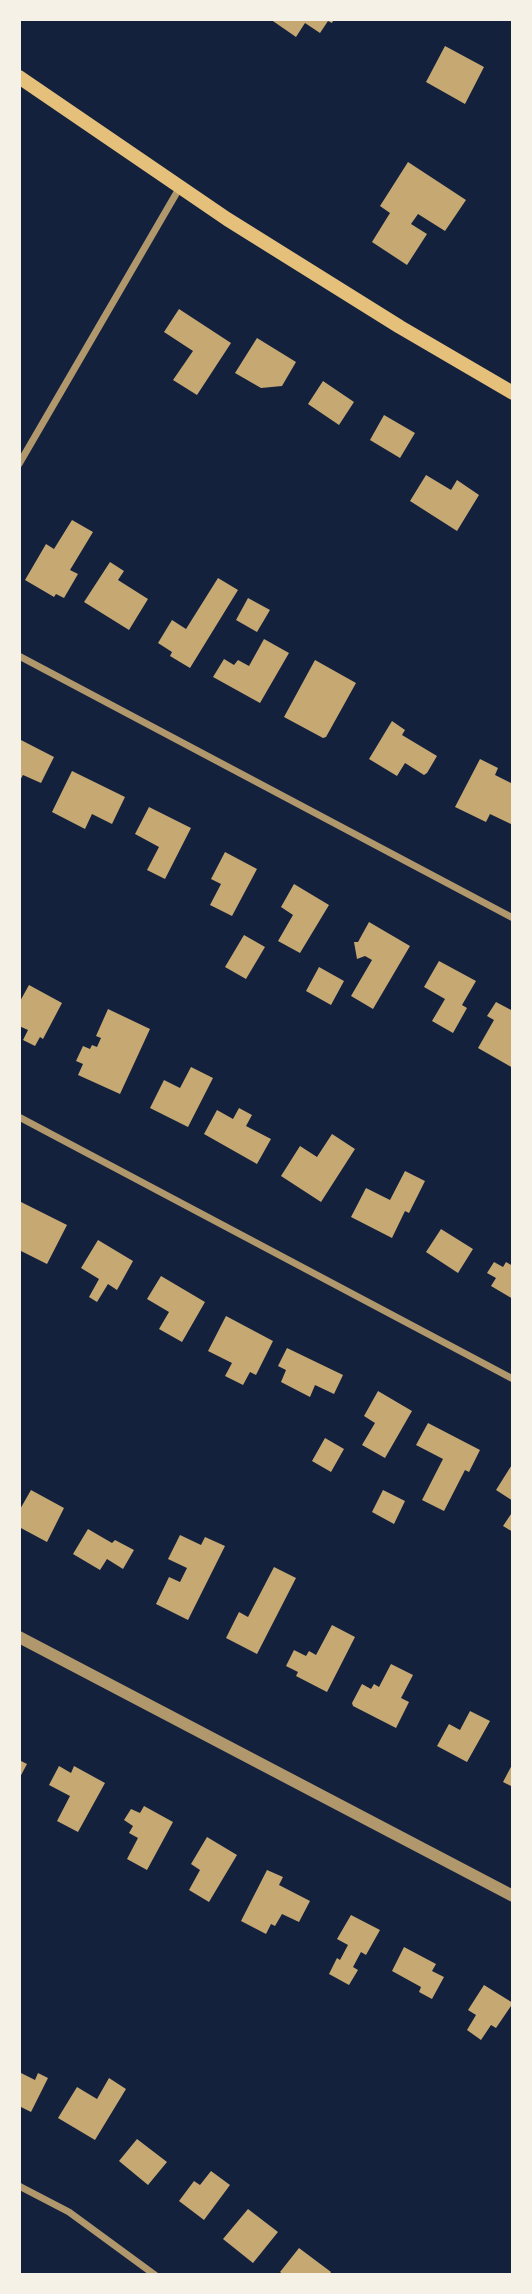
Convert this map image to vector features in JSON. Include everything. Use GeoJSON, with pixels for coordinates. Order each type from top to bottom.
{"type":"FeatureCollection","features":[{"type":"Feature","properties":{"kind":"main road"},"geometry":{"type":"LineString","coordinates":[[19,77],[180,187],[400,327],[513,393]]}},
{"type":"Feature","properties":{"kind":"street"},"geometry":{"type":"LineString","coordinates":[[19,464],[180,187]]}},
{"type":"Feature","properties":{"kind":"street"},"geometry":{"type":"LineString","coordinates":[[19,656],[513,918]]}},
{"type":"Feature","properties":{"kind":"street"},"geometry":{"type":"LineString","coordinates":[[19,1117],[513,1379]]}},
{"type":"Feature","properties":{"kind":"street"},"geometry":{"type":"LineString","coordinates":[[19,1637],[513,1896]]}},
{"type":"Feature","properties":{"kind":"street"},"geometry":{"type":"LineString","coordinates":[[19,2186],[69,2212],[155,2275]]}},
{"type":"Feature","properties":{"kind":"building"},"geometry":{"type":"Polygon","coordinates":[[[270,19],[334,19],[332,23],[328,21],[320,33],[305,23],[296,37],[270,19]]]}},
{"type":"Feature","properties":{"kind":"building"},"geometry":{"type":"Polygon","coordinates":[[[445,46],[484,67],[465,104],[426,82],[445,46]]]}},
{"type":"Feature","properties":{"kind":"building"},"geometry":{"type":"Polygon","coordinates":[[[408,162],[466,200],[445,231],[418,214],[411,224],[427,234],[407,265],[372,242],[390,213],[380,206],[408,162]]]}},
{"type":"Feature","properties":{"kind":"building"},"geometry":{"type":"Polygon","coordinates":[[[179,309],[231,343],[197,395],[173,380],[193,351],[164,332],[179,309]]]}},
{"type":"Feature","properties":{"kind":"building"},"geometry":{"type":"Polygon","coordinates":[[[257,338],[296,362],[282,386],[261,388],[235,373],[257,338]]]}},
{"type":"Feature","properties":{"kind":"building"},"geometry":{"type":"Polygon","coordinates":[[[323,381],[354,402],[339,425],[308,404],[323,381]]]}},
{"type":"Feature","properties":{"kind":"building"},"geometry":{"type":"Polygon","coordinates":[[[384,415],[415,433],[400,458],[370,440],[384,415]]]}},
{"type":"Feature","properties":{"kind":"building"},"geometry":{"type":"Polygon","coordinates":[[[426,475],[451,490],[457,480],[479,495],[457,531],[410,501],[426,475]]]}},
{"type":"Feature","properties":{"kind":"building"},"geometry":{"type":"Polygon","coordinates":[[[72,520],[93,532],[70,570],[78,574],[64,598],[56,594],[54,597],[25,580],[46,544],[54,549],[72,520]]]}},
{"type":"Feature","properties":{"kind":"building"},"geometry":{"type":"Polygon","coordinates":[[[110,562],[124,571],[118,580],[148,599],[129,630],[84,602],[110,562]]]}},
{"type":"Feature","properties":{"kind":"building"},"geometry":{"type":"Polygon","coordinates":[[[218,578],[238,590],[190,668],[170,656],[172,652],[158,643],[172,620],[186,629],[218,578]]]}},
{"type":"Feature","properties":{"kind":"building"},"geometry":{"type":"Polygon","coordinates":[[[248,598],[270,610],[257,632],[236,620],[248,598]]]}},
{"type":"Feature","properties":{"kind":"building"},"geometry":{"type":"Polygon","coordinates":[[[264,639],[289,653],[260,703],[213,677],[224,659],[234,665],[238,660],[249,666],[264,639]]]}},
{"type":"Feature","properties":{"kind":"building"},"geometry":{"type":"Polygon","coordinates":[[[315,660],[356,683],[323,738],[284,717],[315,660]]]}},
{"type":"Feature","properties":{"kind":"building"},"geometry":{"type":"Polygon","coordinates":[[[392,721],[405,730],[402,735],[437,756],[424,775],[405,763],[397,776],[369,759],[392,721]]]}},
{"type":"Feature","properties":{"kind":"building"},"geometry":{"type":"Polygon","coordinates":[[[19,739],[54,757],[41,783],[23,775],[19,782],[19,739]]]}},
{"type":"Feature","properties":{"kind":"building"},"geometry":{"type":"Polygon","coordinates":[[[480,759],[498,768],[495,775],[513,784],[513,825],[490,814],[486,822],[455,807],[480,759]]]}},
{"type":"Feature","properties":{"kind":"building"},"geometry":{"type":"Polygon","coordinates":[[[72,771],[125,797],[112,824],[92,814],[85,829],[52,812],[72,771]]]}},
{"type":"Feature","properties":{"kind":"building"},"geometry":{"type":"Polygon","coordinates":[[[149,807],[191,828],[165,879],[147,870],[159,847],[135,834],[149,807]]]}},
{"type":"Feature","properties":{"kind":"building"},"geometry":{"type":"Polygon","coordinates":[[[225,852],[257,869],[232,916],[210,905],[221,884],[211,879],[225,852]]]}},
{"type":"Feature","properties":{"kind":"building"},"geometry":{"type":"Polygon","coordinates":[[[294,884],[329,905],[300,953],[278,941],[293,915],[281,907],[294,884]]]}},
{"type":"Feature","properties":{"kind":"building"},"geometry":{"type":"Polygon","coordinates":[[[369,922],[410,946],[373,1009],[351,996],[372,960],[365,956],[357,959],[354,942],[358,942],[369,922]]]}},
{"type":"Feature","properties":{"kind":"building"},"geometry":{"type":"Polygon","coordinates":[[[244,935],[265,947],[246,979],[225,967],[244,935]]]}},
{"type":"Feature","properties":{"kind":"building"},"geometry":{"type":"Polygon","coordinates":[[[439,961],[476,981],[462,1005],[467,1008],[453,1033],[432,1021],[445,999],[424,987],[439,961]]]}},
{"type":"Feature","properties":{"kind":"building"},"geometry":{"type":"Polygon","coordinates":[[[319,967],[344,981],[331,1005],[306,991],[319,967]]]}},
{"type":"Feature","properties":{"kind":"building"},"geometry":{"type":"Polygon","coordinates":[[[29,985],[62,1003],[43,1039],[40,1037],[35,1046],[23,1040],[28,1030],[19,1026],[19,1003],[29,985]]]}},
{"type":"Feature","properties":{"kind":"building"},"geometry":{"type":"Polygon","coordinates":[[[496,1002],[513,1011],[513,1068],[478,1048],[494,1020],[487,1016],[496,1002]]]}},
{"type":"Feature","properties":{"kind":"building"},"geometry":{"type":"Polygon","coordinates":[[[108,1009],[150,1029],[120,1094],[78,1075],[83,1064],[76,1061],[83,1046],[90,1049],[92,1045],[97,1047],[101,1038],[96,1036],[108,1009]]]}},
{"type":"Feature","properties":{"kind":"building"},"geometry":{"type":"Polygon","coordinates":[[[191,1067],[213,1078],[188,1127],[150,1108],[164,1080],[180,1088],[191,1067]]]}},
{"type":"Feature","properties":{"kind":"building"},"geometry":{"type":"Polygon","coordinates":[[[239,1108],[252,1115],[246,1126],[271,1139],[257,1164],[204,1134],[217,1110],[233,1119],[239,1108]]]}},
{"type":"Feature","properties":{"kind":"building"},"geometry":{"type":"Polygon","coordinates":[[[332,1134],[355,1149],[321,1202],[281,1176],[300,1146],[317,1157],[332,1134]]]}},
{"type":"Feature","properties":{"kind":"building"},"geometry":{"type":"Polygon","coordinates":[[[405,1171],[425,1181],[409,1213],[405,1211],[392,1238],[351,1217],[366,1188],[390,1200],[405,1171]]]}},
{"type":"Feature","properties":{"kind":"building"},"geometry":{"type":"Polygon","coordinates":[[[19,1201],[67,1225],[47,1264],[19,1250],[19,1201]]]}},
{"type":"Feature","properties":{"kind":"building"},"geometry":{"type":"Polygon","coordinates":[[[441,1229],[473,1249],[458,1273],[426,1252],[441,1229]]]}},
{"type":"Feature","properties":{"kind":"building"},"geometry":{"type":"Polygon","coordinates":[[[98,1240],[133,1261],[117,1290],[108,1284],[97,1302],[89,1297],[99,1279],[81,1268],[98,1240]]]}},
{"type":"Feature","properties":{"kind":"building"},"geometry":{"type":"Polygon","coordinates":[[[494,1262],[503,1267],[506,1262],[513,1266],[513,1299],[491,1286],[496,1278],[487,1273],[494,1262]]]}},
{"type":"Feature","properties":{"kind":"building"},"geometry":{"type":"Polygon","coordinates":[[[161,1276],[205,1302],[182,1342],[159,1329],[169,1312],[147,1299],[161,1276]]]}},
{"type":"Feature","properties":{"kind":"building"},"geometry":{"type":"Polygon","coordinates":[[[226,1316],[273,1341],[256,1375],[250,1372],[243,1385],[225,1376],[232,1363],[208,1351],[226,1316]]]}},
{"type":"Feature","properties":{"kind":"building"},"geometry":{"type":"Polygon","coordinates":[[[287,1348],[343,1375],[334,1394],[315,1385],[310,1397],[281,1382],[286,1370],[278,1366],[287,1348]]]}},
{"type":"Feature","properties":{"kind":"building"},"geometry":{"type":"Polygon","coordinates":[[[378,1391],[412,1411],[385,1458],[362,1445],[375,1423],[364,1416],[378,1391]]]}},
{"type":"Feature","properties":{"kind":"building"},"geometry":{"type":"Polygon","coordinates":[[[428,1423],[480,1450],[469,1472],[465,1470],[444,1511],[422,1500],[443,1459],[416,1445],[428,1423]]]}},
{"type":"Feature","properties":{"kind":"building"},"geometry":{"type":"Polygon","coordinates":[[[325,1438],[344,1449],[331,1472],[312,1461],[325,1438]]]}},
{"type":"Feature","properties":{"kind":"building"},"geometry":{"type":"Polygon","coordinates":[[[513,1463],[513,1501],[496,1490],[513,1463]]]}},
{"type":"Feature","properties":{"kind":"building"},"geometry":{"type":"Polygon","coordinates":[[[31,1490],[64,1508],[47,1542],[19,1527],[19,1511],[31,1490]]]}},
{"type":"Feature","properties":{"kind":"building"},"geometry":{"type":"Polygon","coordinates":[[[383,1490],[405,1501],[394,1524],[372,1512],[383,1490]]]}},
{"type":"Feature","properties":{"kind":"building"},"geometry":{"type":"Polygon","coordinates":[[[513,1511],[513,1532],[503,1526],[513,1511]]]}},
{"type":"Feature","properties":{"kind":"building"},"geometry":{"type":"Polygon","coordinates":[[[88,1529],[112,1543],[115,1540],[134,1550],[123,1569],[107,1559],[100,1570],[73,1554],[88,1529]]]}},
{"type":"Feature","properties":{"kind":"building"},"geometry":{"type":"Polygon","coordinates":[[[180,1535],[201,1545],[205,1537],[225,1546],[188,1620],[156,1604],[169,1577],[180,1582],[187,1568],[168,1559],[180,1535]]]}},
{"type":"Feature","properties":{"kind":"building"},"geometry":{"type":"Polygon","coordinates":[[[274,1567],[296,1578],[257,1654],[226,1638],[239,1612],[248,1617],[274,1567]]]}},
{"type":"Feature","properties":{"kind":"building"},"geometry":{"type":"Polygon","coordinates":[[[332,1625],[355,1637],[327,1692],[296,1676],[298,1672],[286,1666],[294,1650],[306,1656],[309,1651],[316,1655],[332,1625]]]}},
{"type":"Feature","properties":{"kind":"building"},"geometry":{"type":"Polygon","coordinates":[[[391,1664],[413,1675],[401,1698],[409,1702],[396,1728],[353,1706],[352,1703],[362,1684],[371,1689],[374,1684],[379,1687],[391,1664]]]}},
{"type":"Feature","properties":{"kind":"building"},"geometry":{"type":"Polygon","coordinates":[[[470,1711],[490,1721],[467,1762],[437,1746],[449,1724],[460,1730],[470,1711]]]}},
{"type":"Feature","properties":{"kind":"building"},"geometry":{"type":"Polygon","coordinates":[[[19,1760],[27,1764],[19,1779],[19,1760]]]}},
{"type":"Feature","properties":{"kind":"building"},"geometry":{"type":"Polygon","coordinates":[[[513,1763],[513,1787],[503,1782],[513,1763]]]}},
{"type":"Feature","properties":{"kind":"building"},"geometry":{"type":"Polygon","coordinates":[[[59,1766],[71,1773],[74,1766],[105,1783],[78,1832],[57,1821],[70,1796],[49,1785],[59,1766]]]}},
{"type":"Feature","properties":{"kind":"building"},"geometry":{"type":"Polygon","coordinates":[[[144,1806],[173,1822],[147,1870],[127,1859],[138,1838],[129,1833],[133,1826],[124,1820],[131,1809],[140,1813],[144,1806]]]}},
{"type":"Feature","properties":{"kind":"building"},"geometry":{"type":"Polygon","coordinates":[[[207,1837],[237,1855],[209,1902],[189,1890],[200,1870],[191,1864],[207,1837]]]}},
{"type":"Feature","properties":{"kind":"building"},"geometry":{"type":"Polygon","coordinates":[[[267,1870],[283,1877],[279,1885],[310,1901],[299,1922],[282,1914],[275,1926],[271,1924],[266,1934],[241,1921],[267,1870]]]}},
{"type":"Feature","properties":{"kind":"building"},"geometry":{"type":"Polygon","coordinates":[[[351,1915],[380,1930],[366,1955],[361,1952],[353,1967],[358,1970],[349,1985],[329,1974],[348,1945],[337,1939],[351,1915]]]}},
{"type":"Feature","properties":{"kind":"building"},"geometry":{"type":"Polygon","coordinates":[[[404,1947],[436,1964],[432,1971],[444,1977],[432,1999],[419,1992],[421,1987],[392,1971],[404,1947]]]}},
{"type":"Feature","properties":{"kind":"building"},"geometry":{"type":"Polygon","coordinates":[[[484,1985],[513,2003],[496,2028],[491,2025],[481,2040],[467,2030],[476,2015],[468,2010],[484,1985]]]}},
{"type":"Feature","properties":{"kind":"building"},"geometry":{"type":"Polygon","coordinates":[[[19,2072],[35,2080],[38,2073],[48,2078],[31,2112],[19,2106],[19,2072]]]}},
{"type":"Feature","properties":{"kind":"building"},"geometry":{"type":"Polygon","coordinates":[[[109,2078],[126,2089],[95,2140],[58,2118],[77,2087],[97,2099],[109,2078]]]}},
{"type":"Feature","properties":{"kind":"building"},"geometry":{"type":"Polygon","coordinates":[[[137,2139],[167,2162],[148,2185],[119,2161],[137,2139]]]}},
{"type":"Feature","properties":{"kind":"building"},"geometry":{"type":"Polygon","coordinates":[[[211,2171],[230,2185],[204,2220],[179,2201],[194,2181],[200,2185],[211,2171]]]}},
{"type":"Feature","properties":{"kind":"building"},"geometry":{"type":"Polygon","coordinates":[[[248,2209],[278,2232],[253,2263],[223,2239],[248,2209]]]}},
{"type":"Feature","properties":{"kind":"building"},"geometry":{"type":"Polygon","coordinates":[[[299,2248],[331,2272],[329,2275],[284,2275],[280,2272],[299,2248]]]}}]}
